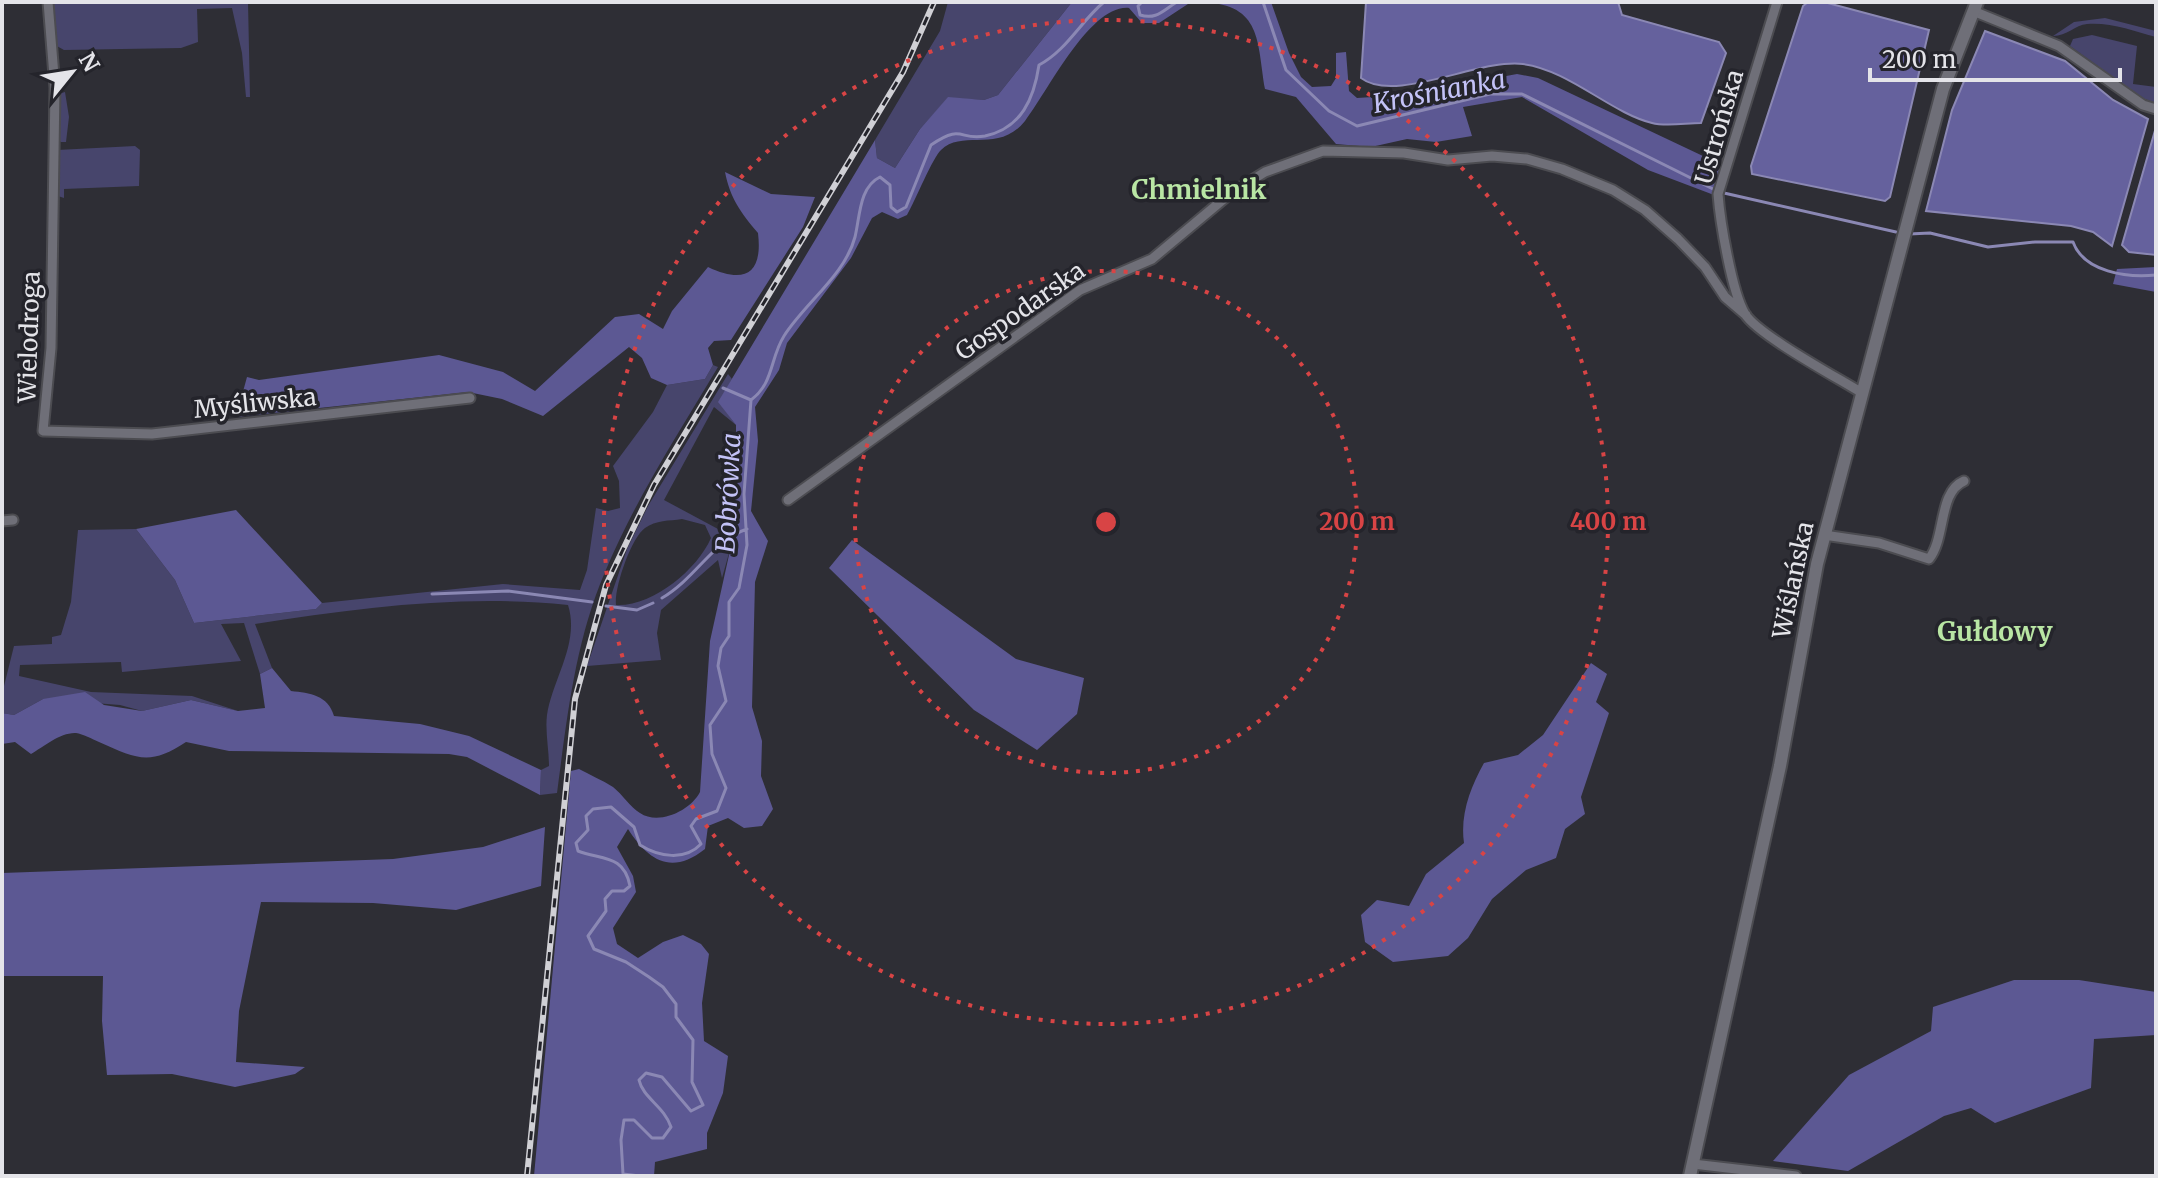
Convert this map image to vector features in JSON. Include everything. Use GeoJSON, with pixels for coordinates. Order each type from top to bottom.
{"type":"FeatureCollection","features":[{"type":"Feature","properties":{"kind":"street","name":"Wielodroga"},"geometry":{"type":"LineString","coordinates":[[43,431],[50,370],[55,88],[48,2]]}},
{"type":"Feature","properties":{"kind":"street","name":"Ustrońska"},"geometry":{"type":"LineString","coordinates":[[1746,315],[1719,190],[1777,2]]}},
{"type":"Feature","properties":{"kind":"street"},"geometry":{"type":"LineString","coordinates":[[1975,6],[2059,46],[2143,105],[2156,109]]}},
{"type":"Feature","properties":{"kind":"street","name":"Wiślańska"},"geometry":{"type":"LineString","coordinates":[[1692,1170],[1780,766],[1824,535],[1943,89],[1975,6]]}},
{"type":"Feature","properties":{"kind":"street","name":"Gospodarska"},"geometry":{"type":"LineString","coordinates":[[788,500],[1080,290],[1152,259],[1231,193],[1265,172],[1323,151],[1404,153],[1448,160],[1492,156],[1527,159],[1562,169],[1613,190],[1645,210],[1705,267],[1725,297],[1746,315]]}},
{"type":"Feature","properties":{"kind":"street"},"geometry":{"type":"LineString","coordinates":[[1746,315],[1792,351],[1862,393]]}},
{"type":"Feature","properties":{"kind":"street","name":"Myśliwska"},"geometry":{"type":"LineString","coordinates":[[43,431],[152,434],[470,398]]}},
{"type":"Feature","properties":{"kind":"street"},"geometry":{"type":"LineString","coordinates":[[1824,535],[1879,543],[1929,559],[1937,546],[1953,489],[1964,481]]}},
{"type":"Feature","properties":{"kind":"street"},"geometry":{"type":"LineString","coordinates":[[1692,1170],[1796,1176]]}},
{"type":"Feature","properties":{"kind":"shaded area"},"geometry":{"type":"Polygon","coordinates":[[[50,2],[248,2],[250,97],[246,97],[242,53],[232,8],[197,9],[198,42],[181,48],[64,50],[55,45],[50,2]]]}},
{"type":"Feature","properties":{"kind":"shaded area"},"geometry":{"type":"Polygon","coordinates":[[[948,2],[1072,2],[998,95],[984,100],[948,98],[920,129],[895,168],[877,158],[875,140],[940,31],[948,2]]]}},
{"type":"Feature","properties":{"kind":"shaded area"},"geometry":{"type":"Polygon","coordinates":[[[1072,2],[1191,2],[1159,23],[1142,23],[1129,8],[1114,11],[1099,20],[1085,35],[1015,131],[993,139],[960,141],[941,150],[907,215],[898,219],[882,212],[872,218],[851,258],[787,343],[779,370],[755,407],[758,441],[751,511],[768,541],[755,582],[752,707],[762,741],[761,776],[773,809],[762,826],[744,828],[728,818],[708,826],[705,849],[681,862],[661,861],[652,856],[628,829],[617,847],[633,876],[636,892],[613,928],[617,944],[638,958],[663,942],[683,935],[701,944],[709,954],[702,1003],[704,1041],[728,1056],[723,1093],[707,1133],[707,1149],[655,1162],[654,1176],[534,1176],[571,771],[579,769],[609,784],[636,810],[648,817],[674,814],[690,805],[700,792],[710,641],[731,546],[722,518],[733,482],[736,451],[736,425],[718,402],[875,140],[877,158],[895,168],[920,129],[948,97],[984,100],[998,95],[1072,2]]]}},
{"type":"Feature","properties":{"kind":"shaded area"},"geometry":{"type":"Polygon","coordinates":[[[1203,2],[1271,2],[1301,77],[1312,87],[1331,86],[1336,78],[1336,53],[1346,52],[1349,91],[1357,98],[1404,95],[1517,74],[1538,78],[1722,165],[1714,195],[1648,170],[1522,97],[1463,107],[1472,136],[1436,142],[1407,139],[1371,147],[1336,144],[1296,97],[1265,89],[1257,41],[1246,18],[1236,10],[1203,2]]]}},
{"type":"Feature","properties":{"kind":"shaded area"},"geometry":{"type":"Polygon","coordinates":[[[1366,2],[1618,2],[1622,15],[1719,42],[1726,53],[1701,123],[1652,123],[1621,110],[1557,74],[1523,64],[1484,67],[1395,86],[1376,85],[1361,78],[1366,2]]]}},
{"type":"Feature","properties":{"kind":"shaded area"},"geometry":{"type":"Polygon","coordinates":[[[1808,2],[1824,2],[1929,30],[1890,197],[1885,201],[1752,174],[1751,166],[1803,6],[1808,2]]]}},
{"type":"Feature","properties":{"kind":"shaded area"},"geometry":{"type":"Polygon","coordinates":[[[2105,18],[2156,31],[2156,37],[2104,24],[2083,25],[2053,36],[2074,22],[2105,18]]]}},
{"type":"Feature","properties":{"kind":"shaded area"},"geometry":{"type":"Polygon","coordinates":[[[1985,31],[2065,61],[2113,100],[2148,119],[2112,246],[2093,232],[2071,226],[1926,211],[1952,110],[1985,31]]]}},
{"type":"Feature","properties":{"kind":"shaded area"},"geometry":{"type":"Polygon","coordinates":[[[2092,35],[2137,46],[2133,84],[2156,87],[2156,103],[2142,98],[2070,46],[2073,39],[2092,35]]]}},
{"type":"Feature","properties":{"kind":"shaded area"},"geometry":{"type":"Polygon","coordinates":[[[65,92],[69,117],[66,142],[61,142],[58,139],[58,94],[65,92]]]}},
{"type":"Feature","properties":{"kind":"shaded area"},"geometry":{"type":"Polygon","coordinates":[[[2156,127],[2156,255],[2129,252],[2122,245],[2156,127]]]}},
{"type":"Feature","properties":{"kind":"shaded area"},"geometry":{"type":"Polygon","coordinates":[[[135,146],[140,150],[139,186],[64,189],[64,198],[55,195],[57,150],[135,146]]]}},
{"type":"Feature","properties":{"kind":"shaded area"},"geometry":{"type":"Polygon","coordinates":[[[725,172],[771,194],[815,197],[803,227],[731,340],[714,341],[708,348],[713,365],[705,379],[667,385],[651,378],[642,358],[629,347],[543,416],[502,399],[468,392],[236,417],[247,377],[259,380],[439,355],[503,372],[535,391],[615,317],[639,314],[663,329],[672,311],[708,267],[741,275],[754,267],[759,247],[758,233],[737,205],[725,172]]]}},
{"type":"Feature","properties":{"kind":"shaded area"},"geometry":{"type":"Polygon","coordinates":[[[2156,267],[2156,292],[2113,284],[2117,269],[2156,267]]]}},
{"type":"Feature","properties":{"kind":"shaded area"},"geometry":{"type":"Polygon","coordinates":[[[713,365],[718,367],[643,493],[595,599],[579,653],[557,793],[540,795],[541,770],[549,766],[547,715],[571,633],[568,605],[490,601],[411,604],[255,624],[272,668],[260,674],[244,623],[221,624],[241,661],[122,672],[121,662],[20,665],[19,676],[91,692],[192,696],[238,711],[191,700],[142,711],[120,705],[43,699],[14,715],[2,713],[2,694],[14,646],[52,644],[52,637],[61,635],[71,602],[78,530],[136,529],[175,580],[194,623],[316,609],[322,603],[503,584],[580,590],[587,570],[596,508],[608,511],[620,508],[619,481],[613,466],[653,412],[667,385],[705,379],[713,365]]]}},
{"type":"Feature","properties":{"kind":"shaded area"},"geometry":{"type":"Polygon","coordinates":[[[728,374],[732,379],[719,402],[736,425],[714,407],[664,500],[718,529],[722,518],[731,546],[722,578],[718,560],[661,610],[657,633],[661,660],[587,666],[627,549],[648,506],[728,374]],[[682,519],[658,522],[645,528],[634,542],[624,564],[616,605],[644,600],[684,574],[711,538],[705,525],[682,519]]]}},
{"type":"Feature","properties":{"kind":"shaded area"},"geometry":{"type":"Polygon","coordinates":[[[236,510],[322,603],[316,609],[194,623],[175,580],[136,529],[236,510]]]}},
{"type":"Feature","properties":{"kind":"shaded area"},"geometry":{"type":"Polygon","coordinates":[[[852,540],[1016,659],[1084,678],[1077,714],[1037,750],[974,710],[829,568],[852,540]]]}},
{"type":"Feature","properties":{"kind":"shaded area"},"geometry":{"type":"Polygon","coordinates":[[[1591,663],[1607,674],[1596,702],[1609,713],[1581,797],[1585,814],[1565,829],[1556,858],[1526,870],[1492,899],[1468,938],[1448,956],[1393,962],[1365,942],[1361,915],[1377,900],[1409,906],[1426,874],[1464,843],[1463,822],[1467,802],[1484,763],[1518,755],[1543,735],[1591,663]]]}},
{"type":"Feature","properties":{"kind":"shaded area"},"geometry":{"type":"Polygon","coordinates":[[[272,668],[291,691],[323,699],[334,716],[420,724],[469,736],[541,770],[540,795],[467,757],[449,754],[229,751],[186,742],[163,755],[143,757],[124,753],[76,733],[58,737],[31,754],[15,742],[2,744],[2,713],[14,715],[43,699],[85,692],[104,705],[142,711],[191,700],[238,711],[265,708],[260,674],[272,668]]]}},
{"type":"Feature","properties":{"kind":"shaded area"},"geometry":{"type":"Polygon","coordinates":[[[545,827],[541,886],[456,910],[373,903],[261,902],[239,1011],[236,1062],[305,1067],[295,1074],[235,1087],[172,1074],[107,1075],[102,1021],[103,976],[2,976],[2,873],[393,859],[483,847],[545,827]]]}},
{"type":"Feature","properties":{"kind":"shaded area"},"geometry":{"type":"Polygon","coordinates":[[[2014,980],[2079,980],[2156,992],[2156,1035],[2094,1039],[2091,1088],[1995,1123],[1971,1108],[1944,1116],[1848,1171],[1773,1161],[1849,1075],[1931,1031],[1933,1007],[2014,980]]]}},
{"type":"Feature","properties":{"kind":"waterway","name":"Bobrówka"},"geometry":{"type":"LineString","coordinates":[[640,1176],[623,1174],[621,1140],[624,1120],[634,1120],[652,1138],[663,1138],[671,1127],[639,1080],[646,1073],[662,1077],[691,1111],[703,1105],[692,1082],[693,1040],[676,1017],[676,1004],[663,987],[649,977],[626,962],[594,949],[588,936],[606,911],[605,899],[612,891],[624,891],[630,886],[623,868],[617,863],[578,851],[576,843],[588,830],[586,816],[593,809],[611,807],[634,827],[640,845],[663,854],[680,855],[701,844],[691,826],[696,819],[717,811],[726,788],[712,754],[710,725],[726,701],[718,666],[721,648],[729,636],[729,602],[739,588],[747,545],[744,494],[751,400],[764,386],[784,336],[843,264],[855,237],[864,195],[873,182],[880,177],[890,185],[891,207],[897,212],[906,207],[931,145],[949,135],[985,136],[998,132],[1017,119],[1034,89],[1039,65],[1058,52],[1104,2]]}},
{"type":"Feature","properties":{"kind":"waterway","name":"Bobrówka"},"geometry":{"type":"LineString","coordinates":[[1142,2],[1138,6],[1140,15],[1146,16],[1160,13],[1177,2]]}},
{"type":"Feature","properties":{"kind":"waterway","name":"Krośnianka"},"geometry":{"type":"LineString","coordinates":[[1263,2],[1286,70],[1329,111],[1357,126],[1490,94],[1522,94],[1715,190]]}},
{"type":"Feature","properties":{"kind":"waterway","name":"Krośnianka"},"geometry":{"type":"LineString","coordinates":[[1724,193],[1896,232]]}},
{"type":"Feature","properties":{"kind":"waterway","name":"Krośnianka"},"geometry":{"type":"LineString","coordinates":[[1909,234],[1930,233],[1988,247],[2073,242],[2087,260],[2108,271],[2156,275]]}},
{"type":"Feature","properties":{"kind":"waterway"},"geometry":{"type":"LineString","coordinates":[[723,388],[751,400]]}},
{"type":"Feature","properties":{"kind":"waterway"},"geometry":{"type":"LineString","coordinates":[[662,598],[715,550],[735,534],[747,529]]}},
{"type":"Feature","properties":{"kind":"waterway"},"geometry":{"type":"LineString","coordinates":[[432,594],[508,591],[592,602]]}},
{"type":"Feature","properties":{"kind":"waterway"},"geometry":{"type":"LineString","coordinates":[[606,606],[637,610],[653,603]]}},
{"type":"Feature","properties":{"kind":"railway"},"geometry":{"type":"LineString","coordinates":[[527,1176],[575,699],[606,585],[654,485],[903,72],[934,2]]}},
{"type":"Feature","properties":{"kind":"district","name":"Chmielnik"},"geometry":{"type":"Point","coordinates":[1199,189]}},
{"type":"Feature","properties":{"kind":"district","name":"Gułdowy"},"geometry":{"type":"Point","coordinates":[1995,631]}}]}
